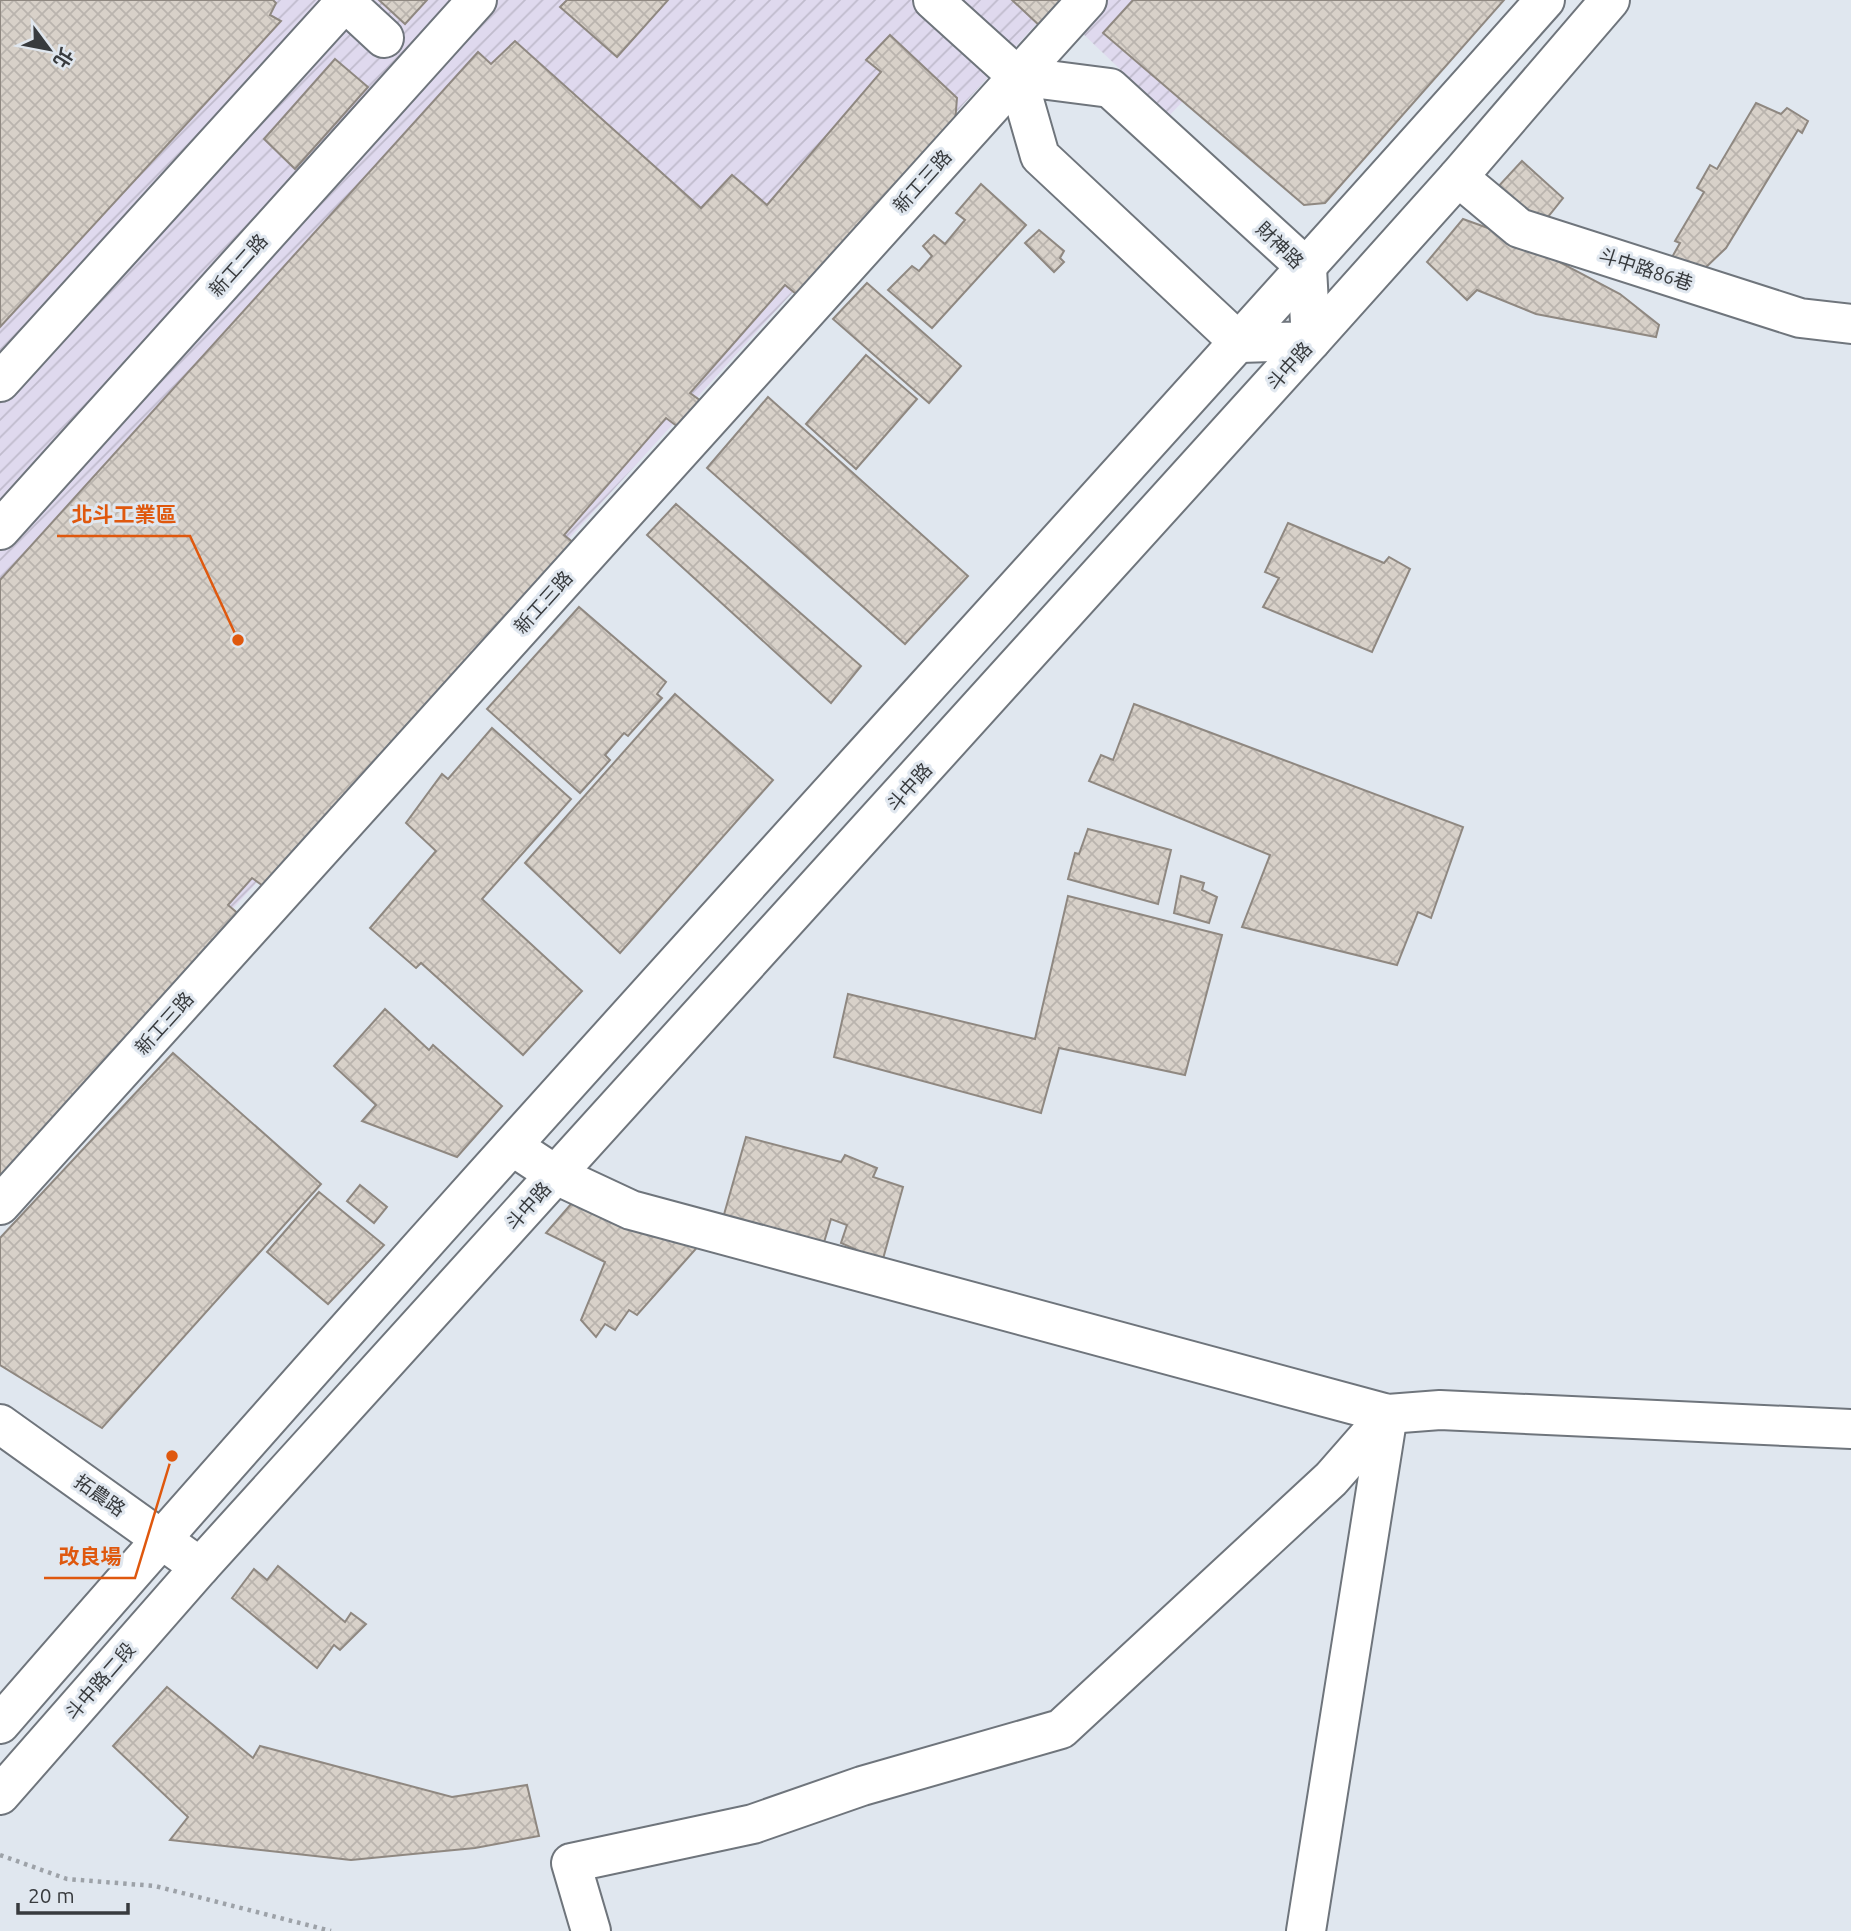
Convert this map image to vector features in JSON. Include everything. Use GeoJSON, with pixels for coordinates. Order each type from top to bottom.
{"type":"FeatureCollection","features":[{"type":"Feature","properties":{"kind":"main road","name":"新工二路"},"geometry":{"type":"LineString","coordinates":[[0,530],[477,0]]}},
{"type":"Feature","properties":{"kind":"main road"},"geometry":{"type":"LineString","coordinates":[[933,0],[1017,76],[1040,156],[1240,343],[1311,341]]}},
{"type":"Feature","properties":{"kind":"main road","name":"新工三路"},"geometry":{"type":"LineString","coordinates":[[0,1205],[1087,0]]}},
{"type":"Feature","properties":{"kind":"main road"},"geometry":{"type":"LineString","coordinates":[[0,1724],[161,1539],[512,1146],[1240,343],[1545,0]]}},
{"type":"Feature","properties":{"kind":"main road","name":"斗中路"},"geometry":{"type":"LineString","coordinates":[[200,1567],[1311,341],[1458,177],[1610,0]]}},
{"type":"Feature","properties":{"kind":"main road"},"geometry":{"type":"LineString","coordinates":[[0,382],[344,1],[384,38]]}},
{"type":"Feature","properties":{"kind":"main road","name":"財神路"},"geometry":{"type":"LineString","coordinates":[[1017,76],[1110,88],[1307,268],[1311,341]]}},
{"type":"Feature","properties":{"kind":"main road","name":"斗中路86巷"},"geometry":{"type":"LineString","coordinates":[[1458,177],[1519,228],[1800,318],[1851,324]]}},
{"type":"Feature","properties":{"kind":"main road"},"geometry":{"type":"LineString","coordinates":[[745,887],[786,923]]}},
{"type":"Feature","properties":{"kind":"main road"},"geometry":{"type":"LineString","coordinates":[[512,1146],[556,1175],[631,1210],[1388,1414],[1440,1410],[1851,1429]]}},
{"type":"Feature","properties":{"kind":"main road"},"geometry":{"type":"LineString","coordinates":[[591,1931],[571,1863],[753,1824],[862,1786],[1061,1728],[1331,1479],[1388,1414]]}},
{"type":"Feature","properties":{"kind":"main road"},"geometry":{"type":"LineString","coordinates":[[1306,1931],[1388,1414]]}},
{"type":"Feature","properties":{"kind":"main road","name":"拓農路"},"geometry":{"type":"LineString","coordinates":[[0,1424],[200,1567]]}},
{"type":"Feature","properties":{"kind":"main road","name":"斗中路二段"},"geometry":{"type":"LineString","coordinates":[[0,1795],[200,1567]]}},
{"type":"Feature","properties":{"kind":"path"},"geometry":{"type":"LineString","coordinates":[[0,1855],[67,1879],[155,1886],[331,1931]]}},
{"type":"Feature","properties":{"kind":"shaded area"},"geometry":{"type":"Polygon","coordinates":[[[0,0],[1278,0],[1169,116],[1079,30],[1049,10],[0,1165],[0,0]]]}},
{"type":"Feature","properties":{"kind":"building"},"geometry":{"type":"Polygon","coordinates":[[[0,0],[273,0],[276,3],[270,15],[281,21],[0,327],[0,0]]]}},
{"type":"Feature","properties":{"kind":"building"},"geometry":{"type":"Polygon","coordinates":[[[379,0],[427,0],[405,24],[379,0]]]}},
{"type":"Feature","properties":{"kind":"building"},"geometry":{"type":"Polygon","coordinates":[[[567,0],[668,0],[617,57],[560,7],[567,0]]]}},
{"type":"Feature","properties":{"kind":"building"},"geometry":{"type":"Polygon","coordinates":[[[1012,0],[1064,0],[1040,26],[1012,0]]]}},
{"type":"Feature","properties":{"kind":"building"},"geometry":{"type":"Polygon","coordinates":[[[1133,0],[1504,0],[1325,203],[1304,205],[1103,33],[1133,0]]]}},
{"type":"Feature","properties":{"kind":"building"},"geometry":{"type":"Polygon","coordinates":[[[890,35],[957,98],[955,123],[796,294],[785,285],[690,393],[701,401],[678,427],[666,418],[564,535],[574,543],[266,888],[252,878],[228,905],[241,916],[0,1182],[0,580],[478,52],[491,64],[515,41],[701,208],[732,175],[767,205],[881,72],[866,60],[890,35]]]}},
{"type":"Feature","properties":{"kind":"building"},"geometry":{"type":"Polygon","coordinates":[[[335,59],[368,87],[295,169],[264,139],[335,59]]]}},
{"type":"Feature","properties":{"kind":"building"},"geometry":{"type":"Polygon","coordinates":[[[1756,103],[1781,114],[1787,108],[1808,121],[1802,133],[1798,130],[1726,248],[1704,269],[1671,259],[1680,243],[1675,241],[1704,192],[1697,188],[1710,165],[1717,169],[1756,103]]]}},
{"type":"Feature","properties":{"kind":"building"},"geometry":{"type":"Polygon","coordinates":[[[1522,161],[1563,198],[1544,222],[1495,190],[1522,161]]]}},
{"type":"Feature","properties":{"kind":"building"},"geometry":{"type":"Polygon","coordinates":[[[981,184],[1026,225],[932,328],[888,290],[912,266],[919,271],[932,256],[923,246],[934,235],[945,244],[965,220],[956,213],[981,184]]]}},
{"type":"Feature","properties":{"kind":"building"},"geometry":{"type":"Polygon","coordinates":[[[1463,219],[1510,236],[1620,294],[1659,325],[1656,337],[1536,314],[1477,290],[1467,300],[1427,262],[1463,219]]]}},
{"type":"Feature","properties":{"kind":"building"},"geometry":{"type":"Polygon","coordinates":[[[1039,230],[1064,251],[1060,258],[1064,262],[1054,272],[1025,243],[1039,230]]]}},
{"type":"Feature","properties":{"kind":"building"},"geometry":{"type":"Polygon","coordinates":[[[867,283],[961,366],[929,403],[833,319],[867,283]]]}},
{"type":"Feature","properties":{"kind":"building"},"geometry":{"type":"Polygon","coordinates":[[[866,355],[917,399],[856,469],[806,424],[866,355]]]}},
{"type":"Feature","properties":{"kind":"building"},"geometry":{"type":"Polygon","coordinates":[[[768,397],[968,576],[905,644],[707,468],[768,397]]]}},
{"type":"Feature","properties":{"kind":"building"},"geometry":{"type":"Polygon","coordinates":[[[676,504],[861,666],[831,703],[647,535],[676,504]]]}},
{"type":"Feature","properties":{"kind":"building"},"geometry":{"type":"Polygon","coordinates":[[[1288,523],[1384,563],[1389,557],[1410,569],[1372,652],[1263,607],[1279,578],[1265,572],[1288,523]]]}},
{"type":"Feature","properties":{"kind":"building"},"geometry":{"type":"Polygon","coordinates":[[[579,607],[666,682],[657,694],[662,698],[628,736],[624,733],[605,755],[610,760],[580,793],[487,709],[579,607]]]}},
{"type":"Feature","properties":{"kind":"building"},"geometry":{"type":"Polygon","coordinates":[[[675,694],[773,780],[620,953],[525,863],[675,694]]]}},
{"type":"Feature","properties":{"kind":"building"},"geometry":{"type":"Polygon","coordinates":[[[1134,704],[1463,827],[1431,918],[1418,912],[1397,965],[1242,927],[1270,855],[1089,781],[1101,755],[1113,760],[1134,704]]]}},
{"type":"Feature","properties":{"kind":"building"},"geometry":{"type":"Polygon","coordinates":[[[492,728],[571,799],[482,899],[582,991],[523,1055],[421,963],[416,968],[370,928],[436,851],[406,823],[442,774],[448,779],[492,728]]]}},
{"type":"Feature","properties":{"kind":"building"},"geometry":{"type":"Polygon","coordinates":[[[1088,829],[1171,850],[1158,904],[1068,879],[1075,853],[1079,854],[1088,829]]]}},
{"type":"Feature","properties":{"kind":"building"},"geometry":{"type":"Polygon","coordinates":[[[1181,876],[1204,883],[1202,890],[1217,897],[1209,923],[1174,913],[1181,876]]]}},
{"type":"Feature","properties":{"kind":"building"},"geometry":{"type":"Polygon","coordinates":[[[1068,896],[1222,935],[1185,1075],[1059,1048],[1041,1113],[834,1057],[848,994],[1035,1039],[1068,896]]]}},
{"type":"Feature","properties":{"kind":"building"},"geometry":{"type":"Polygon","coordinates":[[[385,1009],[429,1050],[433,1045],[502,1106],[457,1157],[362,1121],[376,1105],[334,1066],[385,1009]]]}},
{"type":"Feature","properties":{"kind":"building"},"geometry":{"type":"Polygon","coordinates":[[[173,1053],[321,1184],[102,1428],[0,1365],[0,1238],[173,1053]]]}},
{"type":"Feature","properties":{"kind":"building"},"geometry":{"type":"Polygon","coordinates":[[[746,1137],[841,1162],[845,1155],[877,1168],[873,1177],[903,1187],[881,1266],[851,1260],[855,1249],[841,1243],[847,1225],[831,1219],[822,1249],[723,1218],[746,1137]]]}},
{"type":"Feature","properties":{"kind":"building"},"geometry":{"type":"Polygon","coordinates":[[[360,1185],[387,1207],[374,1223],[347,1201],[360,1185]]]}},
{"type":"Feature","properties":{"kind":"building"},"geometry":{"type":"Polygon","coordinates":[[[319,1192],[384,1245],[328,1304],[267,1252],[319,1192]]]}},
{"type":"Feature","properties":{"kind":"building"},"geometry":{"type":"Polygon","coordinates":[[[572,1203],[701,1243],[637,1315],[629,1310],[615,1330],[605,1324],[596,1337],[581,1320],[605,1262],[546,1233],[572,1203]]]}},
{"type":"Feature","properties":{"kind":"building"},"geometry":{"type":"Polygon","coordinates":[[[278,1566],[345,1622],[351,1613],[366,1624],[340,1650],[334,1645],[317,1668],[232,1598],[254,1569],[267,1580],[278,1566]]]}},
{"type":"Feature","properties":{"kind":"building"},"geometry":{"type":"Polygon","coordinates":[[[167,1687],[253,1758],[260,1746],[452,1797],[527,1785],[539,1836],[475,1848],[351,1860],[170,1840],[188,1817],[113,1746],[167,1687]]]}},
{"type":"Feature","properties":{"kind":"place","name":"北斗工業區"},"geometry":{"type":"Point","coordinates":[238,640]}},
{"type":"Feature","properties":{"kind":"place","name":"改良場"},"geometry":{"type":"Point","coordinates":[172,1456]}}]}
